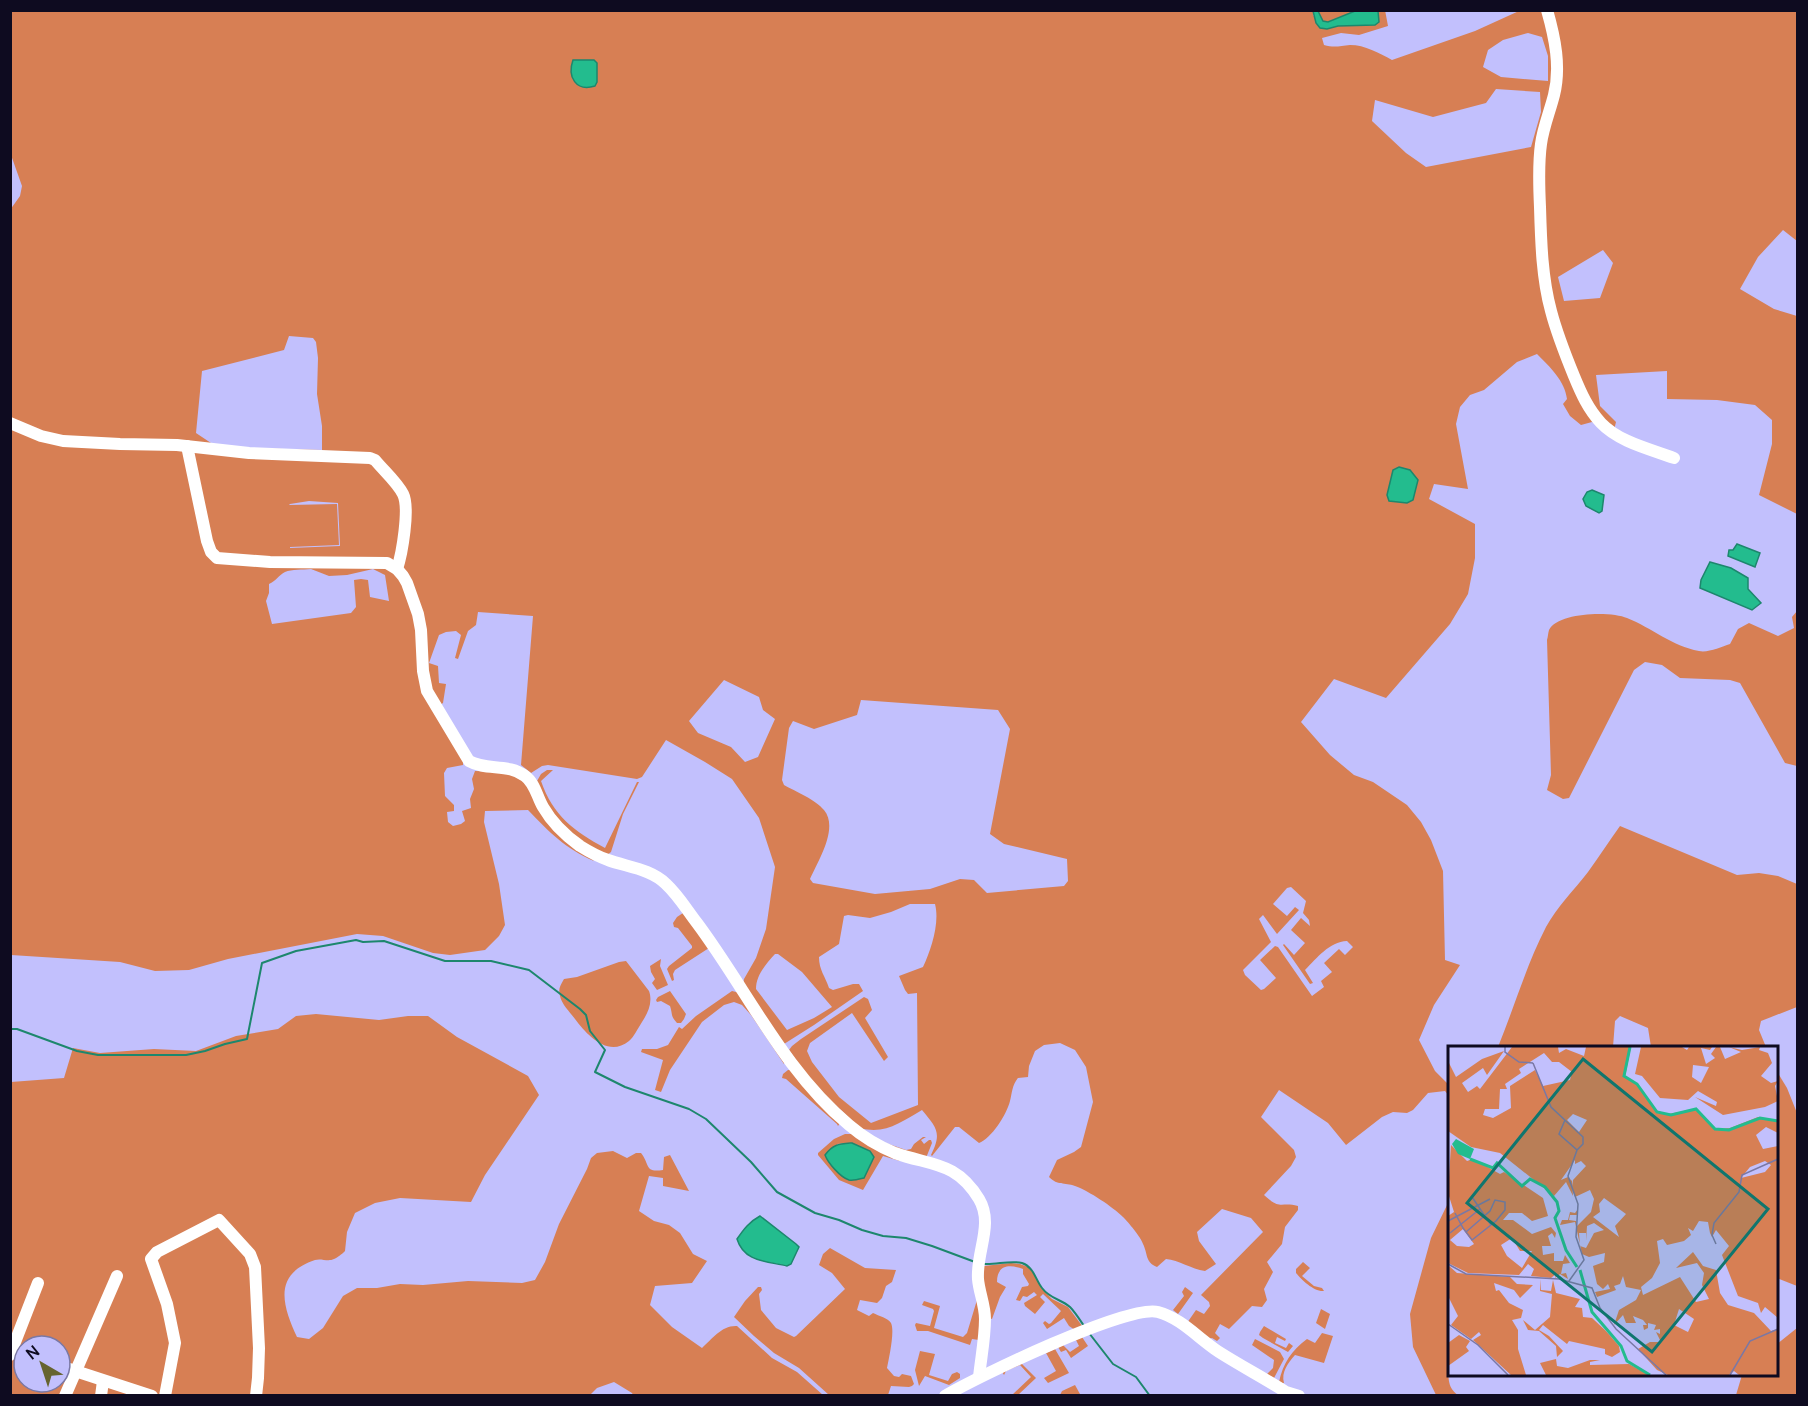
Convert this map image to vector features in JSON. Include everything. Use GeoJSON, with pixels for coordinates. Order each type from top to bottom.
{"type":"FeatureCollection","features":[{"type":"Feature","properties":{"kind":"street"},"geometry":{"type":"LineString","coordinates":[[1547,10],[1556,43],[1557,69],[1555,92],[1541,141],[1539,175],[1542,249],[1550,310],[1560,343],[1592,413],[1617,435],[1674,458]]}},
{"type":"Feature","properties":{"kind":"street"},"geometry":{"type":"LineString","coordinates":[[10,423],[41,436],[63,441],[187,446],[249,453],[364,457],[375,460],[402,491],[405,499],[405,528],[397,569]]}},
{"type":"Feature","properties":{"kind":"street"},"geometry":{"type":"LineString","coordinates":[[187,446],[207,541],[217,558],[270,562],[387,563],[397,569],[407,583],[418,614],[427,691],[469,761],[476,765],[514,770],[526,776],[543,807],[557,826],[580,845],[607,860],[653,874],[666,883],[715,948],[782,1050],[810,1087],[867,1139],[898,1154],[935,1163],[952,1170],[978,1197],[986,1215],[978,1278],[985,1320],[979,1377]]}},
{"type":"Feature","properties":{"kind":"street"},"geometry":{"type":"LineString","coordinates":[[165,1395],[175,1343],[167,1304],[151,1259],[157,1252],[219,1220],[250,1254],[255,1267],[259,1348],[256,1395]]}},
{"type":"Feature","properties":{"kind":"street"},"geometry":{"type":"LineString","coordinates":[[65,1395],[117,1276]]}},
{"type":"Feature","properties":{"kind":"street"},"geometry":{"type":"LineString","coordinates":[[20,1334],[38,1283]]}},
{"type":"Feature","properties":{"kind":"street"},"geometry":{"type":"LineString","coordinates":[[945,1395],[979,1377],[1054,1344],[1127,1315],[1143,1311],[1155,1311],[1177,1320],[1218,1351],[1286,1392],[1299,1395]]}},
{"type":"Feature","properties":{"kind":"street"},"geometry":{"type":"LineString","coordinates":[[72,1370],[152,1395]]}},
{"type":"Feature","properties":{"kind":"street"},"geometry":{"type":"LineString","coordinates":[[101,1395],[103,1381]]}},
{"type":"Feature","properties":{"kind":"shaded area"},"geometry":{"type":"Polygon","coordinates":[[[1313,10],[1313,15],[1327,29],[1338,26],[1375,25],[1379,15],[1378,11],[1385,10],[1388,26],[1359,35],[1341,33],[1322,38],[1324,45],[1361,46],[1392,60],[1475,31],[1519,11],[1797,11],[1797,241],[1783,230],[1758,257],[1740,289],[1774,309],[1797,316],[1797,514],[1759,495],[1772,444],[1772,420],[1755,405],[1717,400],[1667,399],[1667,371],[1596,375],[1600,406],[1616,422],[1614,430],[1592,422],[1581,425],[1570,416],[1563,404],[1567,399],[1563,386],[1537,354],[1517,362],[1484,390],[1470,395],[1460,407],[1456,424],[1468,489],[1434,484],[1429,499],[1475,524],[1475,558],[1468,594],[1450,624],[1386,698],[1334,679],[1301,722],[1330,755],[1354,775],[1373,782],[1407,805],[1421,822],[1431,840],[1443,871],[1445,960],[1460,965],[1434,1005],[1419,1040],[1435,1071],[1448,1084],[1448,1095],[1445,1091],[1428,1093],[1413,1110],[1407,1113],[1393,1112],[1382,1117],[1346,1145],[1328,1123],[1279,1090],[1261,1117],[1294,1150],[1296,1157],[1291,1166],[1264,1195],[1274,1203],[1298,1206],[1298,1210],[1285,1227],[1282,1244],[1267,1262],[1273,1272],[1264,1289],[1267,1300],[1262,1307],[1252,1306],[1229,1329],[1220,1324],[1215,1333],[1220,1338],[1217,1341],[1212,1338],[1208,1339],[1187,1323],[1196,1310],[1204,1314],[1210,1306],[1201,1295],[1263,1232],[1251,1218],[1222,1209],[1197,1232],[1199,1241],[1216,1264],[1205,1271],[1166,1259],[1157,1267],[1149,1260],[1142,1241],[1119,1213],[1087,1192],[1075,1186],[1055,1182],[1049,1177],[1057,1160],[1081,1147],[1093,1102],[1086,1067],[1075,1050],[1060,1043],[1044,1045],[1035,1051],[1029,1066],[1028,1077],[1018,1078],[1016,1081],[1006,1112],[988,1137],[979,1143],[959,1127],[955,1127],[932,1156],[936,1131],[922,1110],[885,1129],[860,1128],[812,1083],[789,1050],[801,1039],[864,997],[868,999],[872,1010],[865,1018],[888,1057],[884,1061],[852,1013],[810,1043],[807,1051],[812,1062],[839,1097],[871,1123],[918,1105],[917,993],[908,994],[899,976],[923,967],[936,928],[935,904],[910,904],[870,918],[844,916],[839,944],[819,957],[820,966],[829,988],[833,990],[859,984],[863,991],[784,1044],[743,984],[756,958],[766,929],[775,867],[759,818],[732,779],[666,740],[642,777],[637,779],[548,765],[531,773],[521,765],[533,616],[478,612],[476,625],[468,631],[458,659],[455,658],[461,635],[456,631],[446,632],[439,635],[429,663],[438,666],[439,683],[446,684],[443,703],[440,705],[463,761],[463,765],[447,768],[444,773],[445,796],[454,805],[454,811],[447,812],[448,822],[453,826],[465,821],[462,811],[471,808],[470,799],[474,789],[472,779],[475,771],[505,772],[522,778],[594,861],[558,839],[528,810],[485,811],[484,822],[499,884],[505,925],[499,936],[485,950],[450,955],[433,953],[383,936],[357,934],[228,959],[189,970],[155,971],[120,962],[11,955],[10,210],[20,196],[22,186],[11,155],[11,11],[1313,10]],[[1528,33],[1503,40],[1488,50],[1483,67],[1501,77],[1548,81],[1548,56],[1542,37],[1528,33]],[[1496,89],[1486,103],[1433,117],[1375,100],[1372,121],[1406,153],[1426,167],[1531,147],[1541,112],[1540,92],[1496,89]],[[1603,250],[1558,277],[1564,301],[1600,298],[1613,263],[1603,250]],[[289,336],[284,350],[202,371],[196,433],[214,445],[322,450],[322,426],[317,394],[318,358],[316,342],[313,338],[289,336]],[[309,501],[289,505],[337,504],[339,545],[290,548],[340,546],[338,503],[309,501]],[[311,569],[285,572],[269,584],[266,601],[272,624],[351,613],[356,607],[354,580],[368,580],[370,597],[389,601],[385,575],[373,569],[347,575],[329,576],[311,569]],[[724,680],[689,721],[698,733],[731,747],[745,762],[758,757],[775,719],[763,710],[759,697],[724,680]],[[861,700],[857,715],[814,729],[793,721],[789,728],[782,780],[784,785],[816,803],[828,817],[826,844],[810,879],[813,883],[875,894],[930,889],[960,879],[974,880],[987,893],[1064,886],[1068,881],[1067,859],[1004,844],[990,834],[1010,729],[998,710],[861,700]],[[1291,887],[1287,888],[1273,904],[1287,916],[1295,907],[1299,910],[1277,934],[1263,915],[1259,919],[1271,942],[1243,970],[1245,975],[1261,990],[1276,978],[1260,960],[1275,946],[1278,947],[1312,996],[1324,987],[1321,981],[1332,972],[1324,963],[1339,949],[1345,955],[1353,947],[1347,941],[1335,944],[1324,951],[1305,970],[1313,983],[1310,984],[1283,945],[1294,955],[1305,943],[1291,930],[1301,918],[1310,926],[1309,920],[1303,913],[1306,901],[1291,887]],[[775,954],[760,974],[756,989],[787,1030],[832,1007],[802,972],[775,954]]]}},
{"type":"Feature","properties":{"kind":"shaded area"},"geometry":{"type":"Polygon","coordinates":[[[1313,11],[1318,11],[1323,21],[1328,22],[1355,11],[1378,11],[1379,22],[1375,25],[1320,28],[1313,11]]]}},
{"type":"Feature","properties":{"kind":"shaded area"},"geometry":{"type":"Polygon","coordinates":[[[1318,11],[1355,11],[1328,22],[1323,21],[1318,11]]]}},
{"type":"Feature","properties":{"kind":"shaded area"},"geometry":{"type":"Polygon","coordinates":[[[573,60],[594,60],[597,63],[595,86],[583,87],[575,82],[571,72],[573,60]]]}},
{"type":"Feature","properties":{"kind":"shaded area"},"geometry":{"type":"Polygon","coordinates":[[[1399,467],[1410,470],[1418,480],[1413,500],[1407,503],[1389,501],[1387,495],[1393,470],[1399,467]]]}},
{"type":"Feature","properties":{"kind":"shaded area"},"geometry":{"type":"Polygon","coordinates":[[[1592,490],[1604,495],[1602,511],[1599,513],[1586,506],[1583,499],[1587,492],[1592,490]]]}},
{"type":"Feature","properties":{"kind":"shaded area"},"geometry":{"type":"Polygon","coordinates":[[[1737,544],[1760,553],[1755,567],[1728,556],[1729,550],[1733,550],[1737,544]]]}},
{"type":"Feature","properties":{"kind":"shaded area"},"geometry":{"type":"Polygon","coordinates":[[[1710,562],[1731,568],[1748,578],[1748,589],[1761,603],[1752,610],[1700,588],[1701,580],[1710,562]]]}},
{"type":"Feature","properties":{"kind":"shaded area"},"geometry":{"type":"Polygon","coordinates":[[[1797,611],[1797,766],[1785,763],[1740,683],[1730,680],[1680,678],[1662,665],[1645,662],[1634,670],[1569,798],[1563,799],[1547,790],[1551,775],[1547,640],[1549,630],[1554,624],[1573,616],[1609,614],[1627,618],[1689,649],[1703,651],[1730,644],[1738,629],[1749,623],[1778,636],[1794,628],[1792,617],[1797,611]]]}},
{"type":"Feature","properties":{"kind":"shaded area"},"geometry":{"type":"Polygon","coordinates":[[[547,770],[553,770],[541,781],[558,813],[574,829],[605,848],[639,782],[623,814],[611,852],[607,855],[598,852],[574,836],[549,807],[537,781],[547,770]]]}},
{"type":"Feature","properties":{"kind":"shaded area"},"geometry":{"type":"Polygon","coordinates":[[[1620,826],[1737,875],[1759,873],[1778,876],[1797,884],[1797,1007],[1761,1021],[1759,1030],[1766,1046],[1651,1046],[1648,1028],[1620,1016],[1615,1021],[1613,1046],[1498,1046],[1526,972],[1546,927],[1620,826]]]}},
{"type":"Feature","properties":{"kind":"shaded area"},"geometry":{"type":"Polygon","coordinates":[[[683,913],[709,948],[675,970],[672,981],[667,969],[692,948],[678,928],[674,927],[673,923],[683,913]]]}},
{"type":"Feature","properties":{"kind":"shaded area"},"geometry":{"type":"Polygon","coordinates":[[[661,959],[660,966],[668,985],[657,990],[652,983],[655,979],[650,966],[661,959]]]}},
{"type":"Feature","properties":{"kind":"shaded area"},"geometry":{"type":"Polygon","coordinates":[[[626,961],[649,991],[649,1007],[629,1041],[621,1046],[606,1046],[586,1032],[566,1008],[559,994],[560,988],[564,979],[626,961]]]}},
{"type":"Feature","properties":{"kind":"shaded area"},"geometry":{"type":"Polygon","coordinates":[[[670,991],[686,1014],[681,1023],[677,1023],[673,1018],[670,1006],[656,1000],[670,991]]]}},
{"type":"Feature","properties":{"kind":"shaded area"},"geometry":{"type":"Polygon","coordinates":[[[732,991],[740,993],[785,1060],[784,1064],[751,1015],[742,1005],[734,1002],[724,1005],[702,1022],[670,1070],[661,1092],[655,1090],[663,1060],[641,1052],[642,1049],[657,1049],[668,1045],[679,1027],[682,1029],[696,1016],[732,991]]]}},
{"type":"Feature","properties":{"kind":"shaded area"},"geometry":{"type":"Polygon","coordinates":[[[316,1014],[379,1020],[428,1016],[457,1037],[528,1076],[539,1095],[485,1175],[471,1202],[400,1198],[375,1203],[355,1213],[347,1232],[345,1251],[337,1258],[315,1260],[292,1273],[287,1282],[285,1302],[297,1337],[309,1339],[323,1328],[343,1296],[357,1288],[468,1281],[522,1283],[535,1280],[591,1158],[597,1153],[613,1151],[627,1158],[641,1153],[648,1167],[657,1171],[663,1170],[664,1157],[670,1155],[689,1191],[663,1186],[663,1178],[649,1176],[639,1211],[654,1221],[669,1225],[680,1233],[693,1254],[707,1261],[692,1283],[655,1286],[650,1305],[672,1327],[702,1348],[722,1330],[737,1326],[772,1358],[797,1372],[823,1395],[633,1395],[614,1382],[597,1388],[589,1396],[11,1396],[11,1082],[64,1078],[73,1048],[100,1053],[154,1049],[196,1051],[236,1036],[278,1029],[296,1016],[316,1014]]]}},
{"type":"Feature","properties":{"kind":"shaded area"},"geometry":{"type":"Polygon","coordinates":[[[788,1070],[791,1070],[840,1123],[838,1126],[786,1079],[782,1078],[788,1070]]]}},
{"type":"Feature","properties":{"kind":"shaded area"},"geometry":{"type":"Polygon","coordinates":[[[1778,1073],[1797,1113],[1797,1286],[1778,1278],[1778,1073]]]}},
{"type":"Feature","properties":{"kind":"shaded area"},"geometry":{"type":"Polygon","coordinates":[[[845,1134],[852,1134],[900,1161],[883,1156],[863,1190],[839,1180],[818,1155],[834,1139],[845,1134]],[[851,1143],[837,1144],[864,1178],[874,1157],[870,1151],[851,1143]]]}},
{"type":"Feature","properties":{"kind":"shaded area"},"geometry":{"type":"Polygon","coordinates":[[[923,1137],[926,1137],[921,1140],[924,1144],[929,1140],[932,1143],[926,1158],[880,1141],[906,1150],[911,1149],[923,1137]]]}},
{"type":"Feature","properties":{"kind":"shaded area"},"geometry":{"type":"Polygon","coordinates":[[[852,1143],[870,1151],[874,1157],[864,1178],[856,1180],[851,1180],[838,1173],[825,1155],[837,1145],[852,1143]]]}},
{"type":"Feature","properties":{"kind":"shaded area"},"geometry":{"type":"Polygon","coordinates":[[[1448,1203],[1448,1376],[1454,1392],[1458,1395],[1436,1395],[1413,1347],[1410,1314],[1431,1238],[1448,1203]]]}},
{"type":"Feature","properties":{"kind":"shaded area"},"geometry":{"type":"Polygon","coordinates":[[[760,1216],[799,1247],[791,1264],[787,1266],[757,1259],[740,1247],[737,1239],[747,1226],[760,1216]]]}},
{"type":"Feature","properties":{"kind":"shaded area"},"geometry":{"type":"Polygon","coordinates":[[[830,1248],[865,1268],[896,1270],[882,1298],[877,1303],[860,1300],[857,1310],[869,1316],[873,1313],[886,1318],[891,1323],[892,1338],[887,1368],[894,1376],[899,1377],[902,1374],[911,1376],[914,1384],[912,1386],[891,1386],[888,1395],[829,1395],[799,1368],[774,1353],[734,1317],[745,1301],[758,1287],[761,1287],[759,1294],[761,1310],[776,1328],[796,1336],[845,1289],[832,1273],[819,1265],[823,1254],[830,1248]]]}},
{"type":"Feature","properties":{"kind":"shaded area"},"geometry":{"type":"Polygon","coordinates":[[[1303,1262],[1310,1268],[1302,1276],[1324,1291],[1312,1288],[1296,1273],[1296,1269],[1303,1262]]]}},
{"type":"Feature","properties":{"kind":"shaded area"},"geometry":{"type":"Polygon","coordinates":[[[1011,1263],[1028,1267],[1042,1289],[1052,1299],[1068,1307],[1083,1327],[1075,1330],[1064,1318],[1047,1329],[1043,1323],[1045,1321],[1051,1323],[1061,1311],[1043,1294],[1040,1297],[1045,1302],[1035,1314],[1024,1303],[1037,1295],[1034,1292],[1027,1297],[1023,1296],[1020,1301],[1016,1300],[1022,1287],[1029,1284],[1023,1274],[1023,1269],[1009,1266],[999,1272],[997,1282],[1006,1287],[992,1319],[989,1318],[983,1287],[984,1266],[1011,1263]]]}},
{"type":"Feature","properties":{"kind":"shaded area"},"geometry":{"type":"Polygon","coordinates":[[[1185,1287],[1193,1293],[1178,1314],[1173,1310],[1184,1296],[1182,1292],[1185,1287]]]}},
{"type":"Feature","properties":{"kind":"shaded area"},"geometry":{"type":"Polygon","coordinates":[[[977,1300],[981,1313],[979,1340],[972,1339],[970,1345],[928,1331],[917,1331],[916,1323],[930,1326],[934,1311],[922,1305],[924,1301],[940,1306],[934,1328],[963,1337],[967,1333],[977,1300]]]}},
{"type":"Feature","properties":{"kind":"shaded area"},"geometry":{"type":"Polygon","coordinates":[[[1321,1309],[1330,1314],[1325,1329],[1316,1323],[1321,1309]]]}},
{"type":"Feature","properties":{"kind":"shaded area"},"geometry":{"type":"Polygon","coordinates":[[[1264,1326],[1286,1339],[1285,1341],[1277,1337],[1275,1343],[1286,1348],[1289,1343],[1293,1346],[1288,1352],[1259,1335],[1264,1326]]]}},
{"type":"Feature","properties":{"kind":"shaded area"},"geometry":{"type":"Polygon","coordinates":[[[1797,1328],[1797,1395],[1736,1395],[1742,1376],[1778,1376],[1778,1343],[1797,1328]]]}},
{"type":"Feature","properties":{"kind":"shaded area"},"geometry":{"type":"Polygon","coordinates":[[[1322,1333],[1333,1336],[1324,1363],[1295,1355],[1284,1371],[1284,1383],[1279,1382],[1283,1369],[1293,1352],[1307,1339],[1315,1343],[1322,1333]]]}},
{"type":"Feature","properties":{"kind":"shaded area"},"geometry":{"type":"Polygon","coordinates":[[[1082,1337],[1088,1346],[1071,1358],[1066,1350],[1061,1352],[1058,1347],[1063,1345],[1070,1352],[1079,1346],[1076,1340],[1082,1337]]]}},
{"type":"Feature","properties":{"kind":"shaded area"},"geometry":{"type":"Polygon","coordinates":[[[1255,1339],[1280,1352],[1284,1359],[1274,1378],[1266,1375],[1273,1368],[1274,1360],[1252,1345],[1255,1339]]]}},
{"type":"Feature","properties":{"kind":"shaded area"},"geometry":{"type":"Polygon","coordinates":[[[1055,1349],[1069,1373],[1048,1383],[1044,1378],[1056,1371],[1046,1353],[1055,1349]]]}},
{"type":"Feature","properties":{"kind":"shaded area"},"geometry":{"type":"Polygon","coordinates":[[[920,1351],[935,1354],[929,1375],[948,1381],[952,1374],[957,1372],[960,1378],[949,1385],[925,1376],[919,1386],[915,1370],[920,1351]]]}},
{"type":"Feature","properties":{"kind":"shaded area"},"geometry":{"type":"Polygon","coordinates":[[[1020,1362],[1036,1378],[1018,1395],[1012,1395],[1031,1377],[1020,1365],[1006,1371],[1004,1375],[1001,1370],[1020,1362]]]}},
{"type":"Feature","properties":{"kind":"shaded area"},"geometry":{"type":"Polygon","coordinates":[[[1075,1385],[1080,1394],[1060,1395],[1062,1391],[1075,1385]]]}},
{"type":"Feature","properties":{"kind":"waterway"},"geometry":{"type":"LineString","coordinates":[[10,1029],[17,1029],[77,1051],[98,1055],[186,1055],[205,1051],[247,1039],[262,963],[296,951],[356,940],[384,941],[445,961],[491,961],[529,970],[586,1015],[590,1031],[605,1050],[595,1072],[625,1087],[689,1109],[706,1119],[751,1162],[777,1192],[815,1213],[862,1230],[883,1236],[906,1238],[975,1262]]}},
{"type":"Feature","properties":{"kind":"waterway"},"geometry":{"type":"LineString","coordinates":[[984,1264],[1013,1262],[1026,1265],[1032,1270],[1045,1292],[1070,1307],[1084,1326]]}},
{"type":"Feature","properties":{"kind":"waterway"},"geometry":{"type":"LineString","coordinates":[[1089,1333],[1113,1364],[1136,1377],[1150,1396]]}}]}
